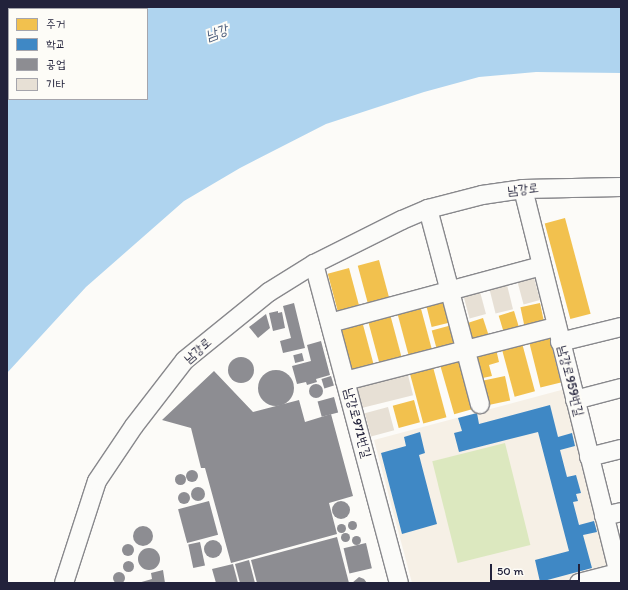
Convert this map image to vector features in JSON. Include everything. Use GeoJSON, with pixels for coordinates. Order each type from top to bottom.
{"type":"FeatureCollection","features":[{"type":"Feature","properties":{"kind":"street","name":"남강로"},"geometry":{"type":"LineString","coordinates":[[64,583],[97,481],[134,426],[185,360],[269,292],[314,264],[402,220],[428,210],[482,195],[523,189],[621,187]]}},
{"type":"Feature","properties":{"kind":"street","name":"남강로959번길"},"geometry":{"type":"LineString","coordinates":[[523,189],[589,457],[613,514],[620,573]]}},
{"type":"Feature","properties":{"kind":"street"},"geometry":{"type":"LineString","coordinates":[[428,210],[480,404]]}},
{"type":"Feature","properties":{"kind":"street","name":"남강로971번길"},"geometry":{"type":"LineString","coordinates":[[314,264],[399,583]]}},
{"type":"Feature","properties":{"kind":"street"},"geometry":{"type":"LineString","coordinates":[[330,324],[541,266]]}},
{"type":"Feature","properties":{"kind":"street"},"geometry":{"type":"LineString","coordinates":[[345,381],[466,350],[558,335],[621,327]]}},
{"type":"Feature","properties":{"kind":"street"},"geometry":{"type":"LineString","coordinates":[[575,400],[621,388]]}},
{"type":"Feature","properties":{"kind":"street"},"geometry":{"type":"LineString","coordinates":[[589,457],[621,449]]}},
{"type":"Feature","properties":{"kind":"street"},"geometry":{"type":"LineString","coordinates":[[579,583],[620,573]]}},
{"type":"Feature","properties":{"kind":"shaded area"},"geometry":{"type":"Polygon","coordinates":[[[565,389],[611,568],[605,574],[565,583],[412,583],[374,440],[565,389]]]}},
{"type":"Feature","properties":{"kind":"green space"},"geometry":{"type":"Polygon","coordinates":[[[505,443],[530,545],[458,563],[432,461],[505,443]]]}},
{"type":"Feature","properties":{"kind":"water","name":"남강"},"geometry":{"type":"Polygon","coordinates":[[[7,7],[621,7],[621,73],[536,72],[479,77],[424,92],[326,124],[240,168],[184,201],[86,287],[7,373],[7,7]]]}},
{"type":"Feature","properties":{"kind":"building: 주거"},"geometry":{"type":"Polygon","coordinates":[[[565,218],[591,314],[570,319],[545,223],[565,218]]]}},
{"type":"Feature","properties":{"kind":"building: 주거"},"geometry":{"type":"Polygon","coordinates":[[[379,260],[390,300],[368,305],[358,266],[379,260]]]}},
{"type":"Feature","properties":{"kind":"building: 주거"},"geometry":{"type":"Polygon","coordinates":[[[349,268],[361,312],[340,318],[328,274],[349,268]]]}},
{"type":"Feature","properties":{"kind":"building: 주거"},"geometry":{"type":"Polygon","coordinates":[[[445,298],[451,322],[432,327],[426,303],[445,298]]]}},
{"type":"Feature","properties":{"kind":"building: 주거"},"geometry":{"type":"Polygon","coordinates":[[[540,303],[545,326],[525,331],[520,307],[540,303]]]}},
{"type":"Feature","properties":{"kind":"building: 주거"},"geometry":{"type":"Polygon","coordinates":[[[420,305],[433,355],[410,361],[397,311],[420,305]]]}},
{"type":"Feature","properties":{"kind":"building: 주거"},"geometry":{"type":"Polygon","coordinates":[[[514,311],[521,334],[506,339],[499,316],[514,311]]]}},
{"type":"Feature","properties":{"kind":"building: 주거"},"geometry":{"type":"Polygon","coordinates":[[[390,314],[403,363],[381,369],[368,320],[390,314]]]}},
{"type":"Feature","properties":{"kind":"building: 주거"},"geometry":{"type":"Polygon","coordinates":[[[483,318],[490,340],[470,346],[463,324],[483,318]]]}},
{"type":"Feature","properties":{"kind":"building: 주거"},"geometry":{"type":"Polygon","coordinates":[[[362,321],[375,370],[352,376],[339,327],[362,321]]]}},
{"type":"Feature","properties":{"kind":"building: 주거"},"geometry":{"type":"Polygon","coordinates":[[[452,325],[458,348],[438,354],[432,330],[452,325]]]}},
{"type":"Feature","properties":{"kind":"building: 주거"},"geometry":{"type":"Polygon","coordinates":[[[549,335],[561,383],[540,388],[529,340],[549,335]]]}},
{"type":"Feature","properties":{"kind":"building: 주거"},"geometry":{"type":"Polygon","coordinates":[[[522,343],[535,391],[515,397],[502,348],[522,343]]]}},
{"type":"Feature","properties":{"kind":"building: 주거"},"geometry":{"type":"Polygon","coordinates":[[[496,349],[499,362],[489,365],[492,376],[478,379],[472,356],[496,349]]]}},
{"type":"Feature","properties":{"kind":"building: 주거"},"geometry":{"type":"Polygon","coordinates":[[[462,358],[476,408],[454,414],[440,364],[462,358]]]}},
{"type":"Feature","properties":{"kind":"building: 주거"},"geometry":{"type":"Polygon","coordinates":[[[433,367],[446,417],[423,423],[410,373],[433,367]]]}},
{"type":"Feature","properties":{"kind":"building: 주거"},"geometry":{"type":"Polygon","coordinates":[[[505,376],[510,400],[489,405],[483,381],[505,376]]]}},
{"type":"Feature","properties":{"kind":"building: 주거"},"geometry":{"type":"Polygon","coordinates":[[[414,400],[420,422],[399,428],[393,406],[414,400]]]}},
{"type":"Feature","properties":{"kind":"building: 학교"},"geometry":{"type":"Polygon","coordinates":[[[550,405],[558,437],[572,433],[575,446],[560,450],[567,477],[576,475],[581,493],[576,494],[578,501],[573,502],[579,525],[594,521],[597,532],[583,535],[592,568],[540,582],[535,560],[569,551],[538,432],[459,452],[454,433],[462,431],[458,418],[477,413],[479,424],[550,405]]]}},
{"type":"Feature","properties":{"kind":"building: 학교"},"geometry":{"type":"Polygon","coordinates":[[[420,432],[425,453],[419,455],[437,524],[402,534],[381,453],[406,446],[404,437],[420,432]]]}},
{"type":"Feature","properties":{"kind":"building: 공업"},"geometry":{"type":"Polygon","coordinates":[[[294,303],[305,348],[283,353],[280,341],[291,338],[283,306],[294,303]]]}},
{"type":"Feature","properties":{"kind":"building: 공업"},"geometry":{"type":"Polygon","coordinates":[[[278,311],[278,313],[282,312],[285,328],[273,331],[269,313],[278,311]]]}},
{"type":"Feature","properties":{"kind":"building: 공업"},"geometry":{"type":"Polygon","coordinates":[[[266,314],[270,328],[258,338],[249,327],[266,314]]]}},
{"type":"Feature","properties":{"kind":"building: 공업"},"geometry":{"type":"Polygon","coordinates":[[[321,341],[330,375],[316,379],[317,382],[307,385],[306,382],[297,384],[292,366],[311,361],[307,345],[321,341]]]}},
{"type":"Feature","properties":{"kind":"building: 공업"},"geometry":{"type":"Polygon","coordinates":[[[302,353],[304,361],[295,363],[293,355],[302,353]]]}},
{"type":"Feature","properties":{"kind":"building: 공업"},"geometry":{"type":"Polygon","coordinates":[[[241,357],[250,361],[254,370],[250,379],[241,383],[232,379],[228,370],[232,361],[241,357]]]}},
{"type":"Feature","properties":{"kind":"building: 공업"},"geometry":{"type":"Polygon","coordinates":[[[276,370],[286,373],[291,378],[294,388],[291,398],[286,403],[276,406],[266,403],[261,398],[258,388],[261,378],[266,373],[276,370]]]}},
{"type":"Feature","properties":{"kind":"building: 공업"},"geometry":{"type":"Polygon","coordinates":[[[214,371],[253,412],[299,400],[305,422],[331,414],[353,496],[329,503],[337,534],[231,563],[205,468],[201,468],[191,428],[162,420],[214,371]]]}},
{"type":"Feature","properties":{"kind":"building: 공업"},"geometry":{"type":"Polygon","coordinates":[[[331,376],[334,386],[324,388],[321,379],[331,376]]]}},
{"type":"Feature","properties":{"kind":"building: 공업"},"geometry":{"type":"Polygon","coordinates":[[[313,384],[319,384],[323,388],[323,394],[319,398],[313,398],[309,394],[309,388],[313,384]]]}},
{"type":"Feature","properties":{"kind":"building: 공업"},"geometry":{"type":"Polygon","coordinates":[[[334,397],[338,412],[322,417],[318,401],[334,397]]]}},
{"type":"Feature","properties":{"kind":"building: 공업"},"geometry":{"type":"Polygon","coordinates":[[[192,470],[196,472],[198,476],[196,480],[192,482],[188,480],[186,476],[188,472],[192,470]]]}},
{"type":"Feature","properties":{"kind":"building: 공업"},"geometry":{"type":"Polygon","coordinates":[[[178,474],[182,474],[184,475],[184,483],[178,484],[175,481],[175,477],[178,474]]]}},
{"type":"Feature","properties":{"kind":"building: 공업"},"geometry":{"type":"Polygon","coordinates":[[[195,487],[201,487],[205,491],[205,497],[201,501],[195,501],[191,497],[191,491],[195,487]]]}},
{"type":"Feature","properties":{"kind":"building: 공업"},"geometry":{"type":"Polygon","coordinates":[[[182,492],[186,492],[190,498],[186,504],[182,504],[178,500],[178,496],[182,492]]]}},
{"type":"Feature","properties":{"kind":"building: 공업"},"geometry":{"type":"Polygon","coordinates":[[[209,501],[218,535],[187,543],[178,509],[209,501]]]}},
{"type":"Feature","properties":{"kind":"building: 공업"},"geometry":{"type":"Polygon","coordinates":[[[341,501],[347,504],[350,510],[347,516],[341,519],[335,516],[332,510],[335,504],[341,501]]]}},
{"type":"Feature","properties":{"kind":"building: 공업"},"geometry":{"type":"Polygon","coordinates":[[[350,521],[354,521],[356,525],[354,529],[350,529],[348,527],[348,523],[350,521]]]}},
{"type":"Feature","properties":{"kind":"building: 공업"},"geometry":{"type":"Polygon","coordinates":[[[339,524],[343,524],[345,528],[343,532],[339,532],[337,530],[337,526],[339,524]]]}},
{"type":"Feature","properties":{"kind":"building: 공업"},"geometry":{"type":"Polygon","coordinates":[[[143,526],[150,529],[153,536],[150,543],[143,546],[136,543],[133,536],[136,529],[143,526]]]}},
{"type":"Feature","properties":{"kind":"building: 공업"},"geometry":{"type":"Polygon","coordinates":[[[343,533],[347,533],[349,537],[347,541],[343,541],[341,539],[341,535],[343,533]]]}},
{"type":"Feature","properties":{"kind":"building: 공업"},"geometry":{"type":"Polygon","coordinates":[[[354,536],[358,536],[360,540],[358,544],[354,544],[352,542],[352,538],[354,536]]]}},
{"type":"Feature","properties":{"kind":"building: 공업"},"geometry":{"type":"Polygon","coordinates":[[[337,537],[349,583],[257,583],[251,560],[337,537]]]}},
{"type":"Feature","properties":{"kind":"building: 공업"},"geometry":{"type":"Polygon","coordinates":[[[213,540],[219,543],[222,549],[219,555],[213,558],[207,555],[204,549],[207,543],[213,540]]]}},
{"type":"Feature","properties":{"kind":"building: 공업"},"geometry":{"type":"Polygon","coordinates":[[[200,542],[205,565],[193,568],[188,544],[200,542]]]}},
{"type":"Feature","properties":{"kind":"building: 공업"},"geometry":{"type":"Polygon","coordinates":[[[366,543],[372,568],[349,574],[344,548],[366,543]]]}},
{"type":"Feature","properties":{"kind":"building: 공업"},"geometry":{"type":"Polygon","coordinates":[[[126,544],[130,544],[134,550],[130,556],[126,556],[122,552],[122,548],[126,544]]]}},
{"type":"Feature","properties":{"kind":"building: 공업"},"geometry":{"type":"Polygon","coordinates":[[[149,548],[157,551],[160,559],[157,567],[149,570],[141,567],[138,559],[141,551],[149,548]]]}},
{"type":"Feature","properties":{"kind":"building: 공업"},"geometry":{"type":"Polygon","coordinates":[[[128,560],[132,562],[134,566],[132,570],[128,572],[124,570],[122,566],[124,562],[128,560]]]}},
{"type":"Feature","properties":{"kind":"building: 공업"},"geometry":{"type":"Polygon","coordinates":[[[249,560],[255,583],[240,583],[235,564],[249,560]]]}},
{"type":"Feature","properties":{"kind":"building: 공업"},"geometry":{"type":"Polygon","coordinates":[[[233,564],[238,583],[216,583],[212,569],[233,564]]]}},
{"type":"Feature","properties":{"kind":"building: 공업"},"geometry":{"type":"Polygon","coordinates":[[[163,570],[165,583],[138,583],[152,579],[151,573],[163,570]]]}},
{"type":"Feature","properties":{"kind":"building: 공업"},"geometry":{"type":"Polygon","coordinates":[[[119,572],[123,574],[125,578],[123,582],[119,584],[115,582],[113,578],[115,574],[119,572]]]}},
{"type":"Feature","properties":{"kind":"building: 공업"},"geometry":{"type":"Polygon","coordinates":[[[359,577],[364,579],[367,583],[352,583],[359,577]]]}},
{"type":"Feature","properties":{"kind":"building: 기타"},"geometry":{"type":"Polygon","coordinates":[[[533,274],[540,300],[524,304],[517,278],[533,274]]]}},
{"type":"Feature","properties":{"kind":"building: 기타"},"geometry":{"type":"Polygon","coordinates":[[[506,281],[513,309],[496,313],[489,285],[506,281]]]}},
{"type":"Feature","properties":{"kind":"building: 기타"},"geometry":{"type":"Polygon","coordinates":[[[479,288],[486,314],[470,318],[463,292],[479,288]]]}},
{"type":"Feature","properties":{"kind":"building: 기타"},"geometry":{"type":"Polygon","coordinates":[[[407,371],[413,395],[361,408],[355,384],[407,371]]]}},
{"type":"Feature","properties":{"kind":"building: 기타"},"geometry":{"type":"Polygon","coordinates":[[[388,407],[394,430],[371,436],[365,413],[388,407]]]}}]}
